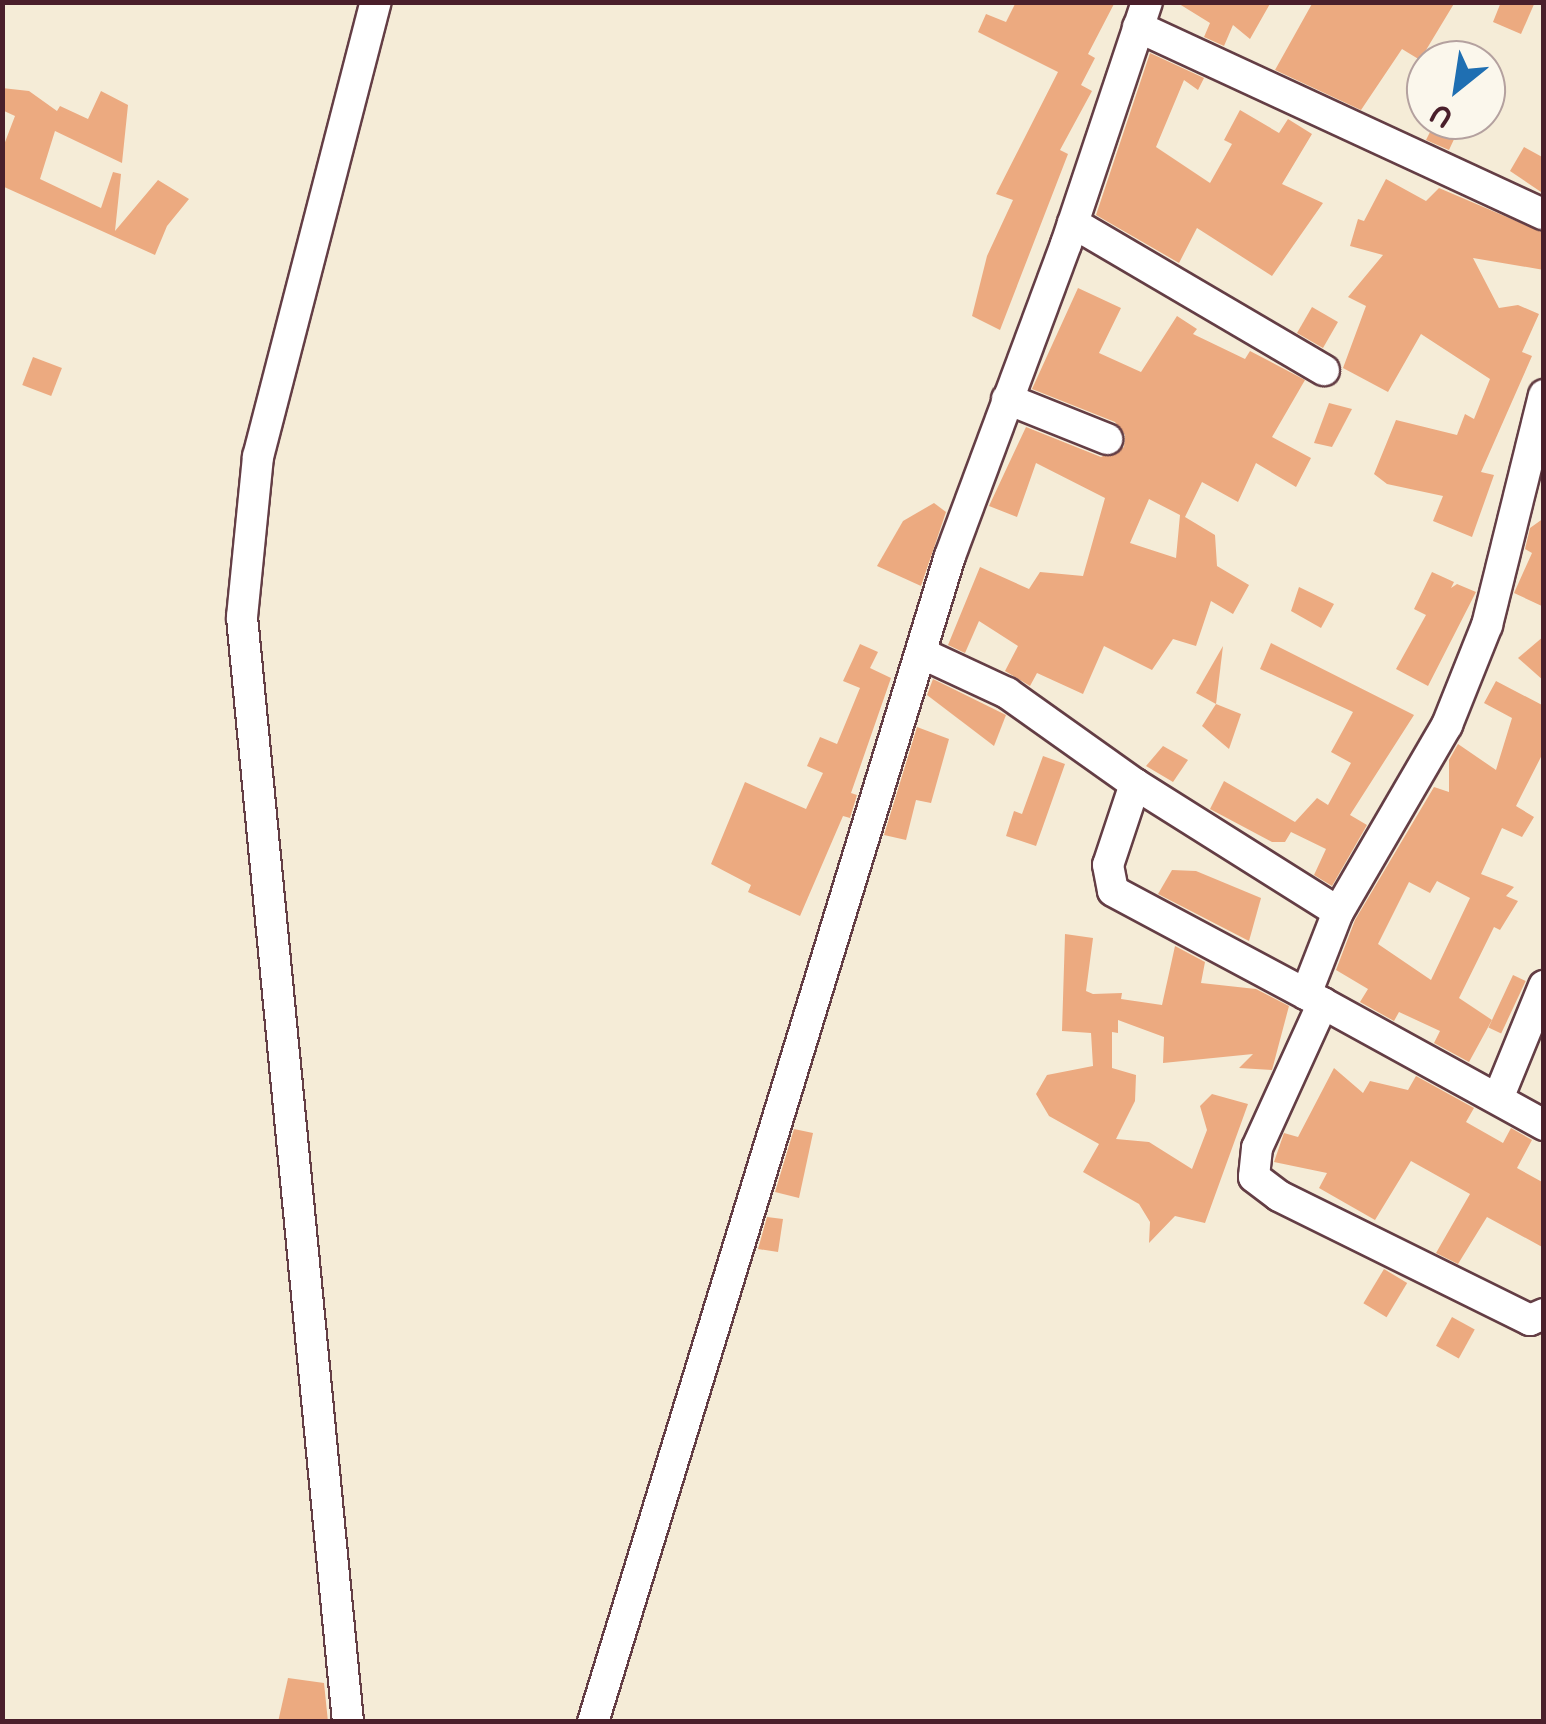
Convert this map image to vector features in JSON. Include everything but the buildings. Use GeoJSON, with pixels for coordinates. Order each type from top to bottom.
{"type":"FeatureCollection","features":[{"type":"Feature","properties":{"kind":"street"},"geometry":{"type":"LineString","coordinates":[[348,1722],[242,617],[258,457],[376,2]]}},
{"type":"Feature","properties":{"kind":"street"},"geometry":{"type":"LineString","coordinates":[[593,1722],[921,653],[1007,398],[1074,223],[1142,14],[1544,215]]}},
{"type":"Feature","properties":{"kind":"street"},"geometry":{"type":"LineString","coordinates":[[1074,223],[1324,370]]}},
{"type":"Feature","properties":{"kind":"street"},"geometry":{"type":"LineString","coordinates":[[1544,395],[1487,625],[1448,725],[1338,912],[1314,998],[1257,1148],[1254,1177],[1278,1196],[1530,1320],[1544,1314]]}},
{"type":"Feature","properties":{"kind":"street"},"geometry":{"type":"LineString","coordinates":[[1007,398],[1107,440]]}},
{"type":"Feature","properties":{"kind":"street"},"geometry":{"type":"LineString","coordinates":[[921,653],[1008,693],[1135,784],[1338,912]]}},
{"type":"Feature","properties":{"kind":"street"},"geometry":{"type":"LineString","coordinates":[[1135,784],[1108,865],[1113,891],[1499,1096],[1544,1125]]}},
{"type":"Feature","properties":{"kind":"street"},"geometry":{"type":"LineString","coordinates":[[1499,1096],[1544,986]]}}]}
